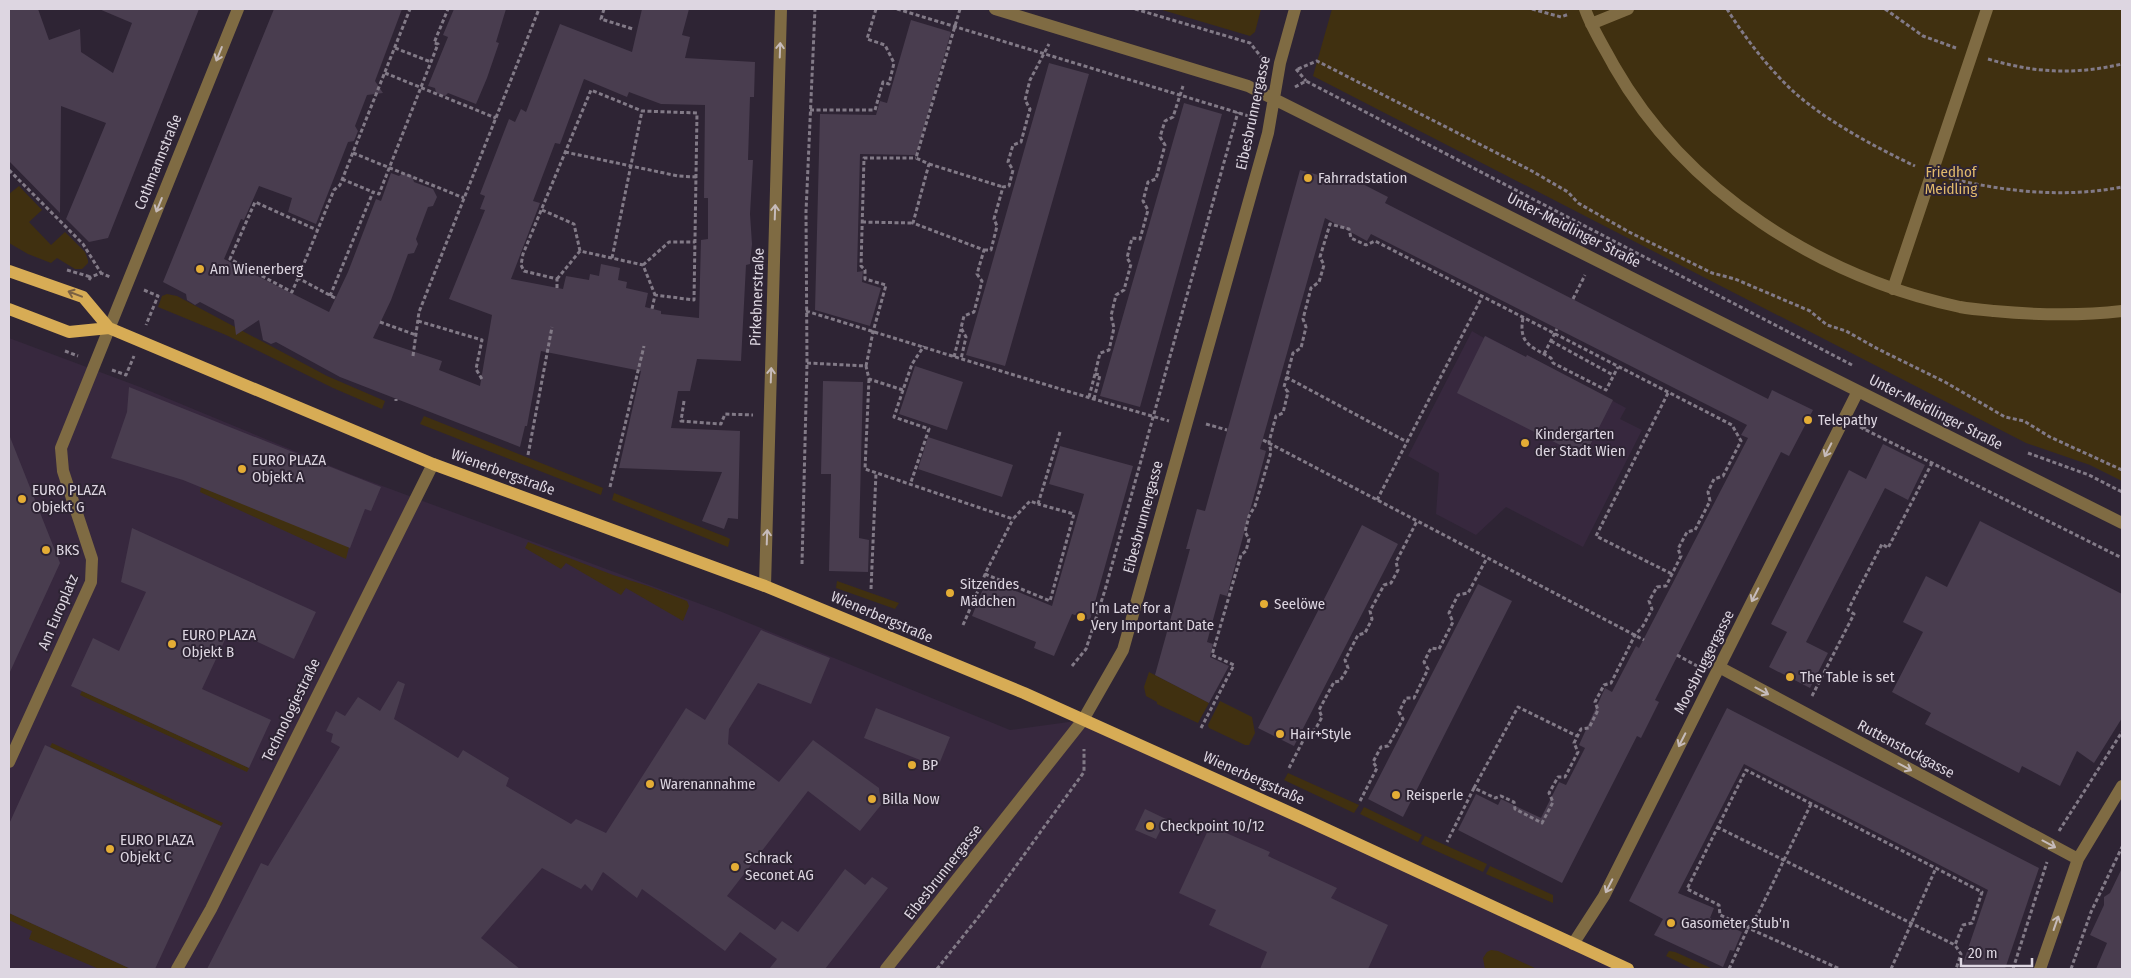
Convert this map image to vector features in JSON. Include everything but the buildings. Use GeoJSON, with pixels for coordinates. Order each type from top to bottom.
{"type":"FeatureCollection","features":[{"type":"Feature","properties":{"kind":"main road","name":"Wienerbergstraße"},"geometry":{"type":"LineString","coordinates":[[9,271],[83,297],[109,328],[433,464],[765,586],[1015,690],[1304,819],[1628,969]]}},
{"type":"Feature","properties":{"kind":"main road","name":"Wienerbergstraße"},"geometry":{"type":"LineString","coordinates":[[9,309],[69,332],[109,328]]}},
{"type":"Feature","properties":{"kind":"street","name":"Cothmannstraße"},"geometry":{"type":"LineString","coordinates":[[109,328],[238,9]]}},
{"type":"Feature","properties":{"kind":"street","name":"Pirkebnerstraße"},"geometry":{"type":"LineString","coordinates":[[765,586],[781,9]]}},
{"type":"Feature","properties":{"kind":"street","name":"Unter-Meidlinger Straße"},"geometry":{"type":"LineString","coordinates":[[995,9],[1248,86],[2122,523]]}},
{"type":"Feature","properties":{"kind":"street","name":"Eibesbrunnergasse"},"geometry":{"type":"LineString","coordinates":[[886,969],[1083,720],[1123,650],[1268,133],[1280,63],[1296,9]]}},
{"type":"Feature","properties":{"kind":"street"},"geometry":{"type":"LineString","coordinates":[[1590,24],[1628,9]]}},
{"type":"Feature","properties":{"kind":"street"},"geometry":{"type":"LineString","coordinates":[[1893,289],[1987,9]]}},
{"type":"Feature","properties":{"kind":"street"},"geometry":{"type":"LineString","coordinates":[[1581,10],[1629,92],[1668,142],[1724,196],[1780,235],[1832,264],[1893,289],[1962,308],[2028,314],[2091,314],[2122,311]]}},
{"type":"Feature","properties":{"kind":"street","name":"Am Europlatz"},"geometry":{"type":"LineString","coordinates":[[9,762],[91,582],[92,559],[63,471],[61,448],[109,328]]}},
{"type":"Feature","properties":{"kind":"street","name":"Moosbruggergasse"},"geometry":{"type":"LineString","coordinates":[[1573,944],[1604,896],[1858,391]]}},
{"type":"Feature","properties":{"kind":"street","name":"Technologiestraße"},"geometry":{"type":"LineString","coordinates":[[177,969],[210,909],[433,464]]}},
{"type":"Feature","properties":{"kind":"street","name":"Ruttenstockgasse"},"geometry":{"type":"LineString","coordinates":[[1717,672],[1803,713],[2078,859]]}},
{"type":"Feature","properties":{"kind":"street"},"geometry":{"type":"LineString","coordinates":[[2040,969],[2078,859],[2122,786]]}},
{"type":"Feature","properties":{"kind":"path"},"geometry":{"type":"LineString","coordinates":[[317,230],[255,202],[230,259],[292,292],[334,190],[340,185],[410,9]]}},
{"type":"Feature","properties":{"kind":"path"},"geometry":{"type":"LineString","coordinates":[[342,179],[379,194],[438,44],[434,43],[448,9]]}},
{"type":"Feature","properties":{"kind":"path"},"geometry":{"type":"LineString","coordinates":[[413,356],[419,312],[539,9]]}},
{"type":"Feature","properties":{"kind":"path"},"geometry":{"type":"LineString","coordinates":[[604,9],[601,19],[633,29]]}},
{"type":"Feature","properties":{"kind":"path"},"geometry":{"type":"LineString","coordinates":[[802,564],[807,363],[806,212],[816,9]]}},
{"type":"Feature","properties":{"kind":"path"},"geometry":{"type":"LineString","coordinates":[[810,110],[875,110],[883,82],[888,84],[894,63],[885,46],[867,39],[876,9]]}},
{"type":"Feature","properties":{"kind":"path"},"geometry":{"type":"LineString","coordinates":[[897,9],[1238,112],[1093,630],[1086,649],[1072,666]]}},
{"type":"Feature","properties":{"kind":"path"},"geometry":{"type":"LineString","coordinates":[[916,158],[960,9]]}},
{"type":"Feature","properties":{"kind":"path"},"geometry":{"type":"LineString","coordinates":[[1135,9],[1250,43],[1262,58],[1280,63]]}},
{"type":"Feature","properties":{"kind":"path"},"geometry":{"type":"LineString","coordinates":[[1532,9],[1561,17],[1581,10]]}},
{"type":"Feature","properties":{"kind":"path"},"geometry":{"type":"LineString","coordinates":[[1727,9],[1767,62],[1798,95],[1844,128],[1932,174],[1976,185],[2024,190],[2068,193],[2122,188]]}},
{"type":"Feature","properties":{"kind":"path"},"geometry":{"type":"LineString","coordinates":[[1885,9],[1923,36],[2018,68],[2051,71],[2078,70],[2122,64]]}},
{"type":"Feature","properties":{"kind":"path"},"geometry":{"type":"LineString","coordinates":[[1013,519],[865,469],[869,378],[866,366],[886,286],[865,279],[865,270],[861,266],[864,158],[916,158],[929,164],[1003,187],[1009,186],[1013,170],[1008,162],[1013,144],[1021,142],[1030,109],[1025,100],[1030,80],[1057,28]]}},
{"type":"Feature","properties":{"kind":"path"},"geometry":{"type":"LineString","coordinates":[[395,48],[431,62]]}},
{"type":"Feature","properties":{"kind":"path"},"geometry":{"type":"LineString","coordinates":[[1298,69],[1317,61],[1530,170],[1568,192],[1578,203],[1629,232],[1712,273],[1735,279],[1810,311],[1827,325],[1846,331],[1878,350],[1945,382],[2005,416],[2024,421],[2050,437],[2122,470]]}},
{"type":"Feature","properties":{"kind":"path"},"geometry":{"type":"LineString","coordinates":[[1089,397],[1100,353],[1109,350],[1111,343],[1114,328],[1111,316],[1116,295],[1124,290],[1131,264],[1127,258],[1132,238],[1140,239],[1148,210],[1143,201],[1148,182],[1156,180],[1166,145],[1160,137],[1165,121],[1173,117],[1179,94],[1190,68]]}},
{"type":"Feature","properties":{"kind":"path"},"geometry":{"type":"LineString","coordinates":[[385,74],[496,118]]}},
{"type":"Feature","properties":{"kind":"path"},"geometry":{"type":"LineString","coordinates":[[1274,98],[1306,81],[1859,368]]}},
{"type":"Feature","properties":{"kind":"path"},"geometry":{"type":"LineString","coordinates":[[557,279],[524,271],[521,265],[591,90],[642,110],[698,112],[694,300],[655,295]]}},
{"type":"Feature","properties":{"kind":"path"},"geometry":{"type":"LineString","coordinates":[[612,258],[642,110]]}},
{"type":"Feature","properties":{"kind":"path"},"geometry":{"type":"LineString","coordinates":[[565,152],[678,176],[697,176]]}},
{"type":"Feature","properties":{"kind":"path"},"geometry":{"type":"LineString","coordinates":[[353,153],[464,198]]}},
{"type":"Feature","properties":{"kind":"path"},"geometry":{"type":"LineString","coordinates":[[913,223],[929,164]]}},
{"type":"Feature","properties":{"kind":"path"},"geometry":{"type":"LineString","coordinates":[[9,170],[83,244],[101,273]]}},
{"type":"Feature","properties":{"kind":"path"},"geometry":{"type":"LineString","coordinates":[[862,222],[913,223],[984,250],[990,250],[998,226],[994,219],[1003,187]]}},
{"type":"Feature","properties":{"kind":"path"},"geometry":{"type":"LineString","coordinates":[[330,296],[373,192]]}},
{"type":"Feature","properties":{"kind":"path"},"geometry":{"type":"LineString","coordinates":[[542,210],[574,224],[580,251]]}},
{"type":"Feature","properties":{"kind":"path"},"geometry":{"type":"LineString","coordinates":[[1200,728],[1234,666],[1212,655],[1241,555],[1246,551],[1249,539],[1245,532],[1249,516],[1255,506],[1271,452],[1269,442],[1276,416],[1283,413],[1288,392],[1284,387],[1286,378],[1293,353],[1301,348],[1306,327],[1303,319],[1312,288],[1319,282],[1324,265],[1320,257],[1330,224],[1349,229],[1351,238],[1366,245],[1375,241],[1732,425],[1741,441],[1723,476],[1714,478],[1708,492],[1710,501],[1694,530],[1687,532],[1678,549],[1681,556],[1666,586],[1657,587],[1650,601],[1652,609],[1643,626],[1635,635],[1611,683],[1604,685],[1595,702],[1598,710],[1589,728],[1581,729],[1577,736],[1574,743],[1578,752],[1565,777],[1558,777],[1549,793],[1553,802],[1542,823],[1515,809],[1514,802],[1501,796],[1494,798],[1474,788]]}},
{"type":"Feature","properties":{"kind":"path"},"geometry":{"type":"LineString","coordinates":[[643,265],[669,242],[695,242]]}},
{"type":"Feature","properties":{"kind":"path"},"geometry":{"type":"LineString","coordinates":[[954,356],[964,316],[974,312],[982,281],[977,274],[984,250]]}},
{"type":"Feature","properties":{"kind":"path"},"geometry":{"type":"LineString","coordinates":[[580,251],[643,265]]}},
{"type":"Feature","properties":{"kind":"path"},"geometry":{"type":"LineString","coordinates":[[558,288],[557,279],[580,251]]}},
{"type":"Feature","properties":{"kind":"path"},"geometry":{"type":"LineString","coordinates":[[1573,299],[1593,258]]}},
{"type":"Feature","properties":{"kind":"path"},"geometry":{"type":"LineString","coordinates":[[643,265],[655,295],[652,309]]}},
{"type":"Feature","properties":{"kind":"path"},"geometry":{"type":"LineString","coordinates":[[298,278],[335,298]]}},
{"type":"Feature","properties":{"kind":"path"},"geometry":{"type":"LineString","coordinates":[[1377,500],[1482,297]]}},
{"type":"Feature","properties":{"kind":"path"},"geometry":{"type":"LineString","coordinates":[[806,311],[1152,417]]}},
{"type":"Feature","properties":{"kind":"path"},"geometry":{"type":"LineString","coordinates":[[1523,318],[1522,334],[1524,340],[1530,346],[1552,358],[1553,363],[1606,390],[1618,367]]}},
{"type":"Feature","properties":{"kind":"path"},"geometry":{"type":"LineString","coordinates":[[418,320],[482,340],[476,368],[483,381]]}},
{"type":"Feature","properties":{"kind":"path"},"geometry":{"type":"LineString","coordinates":[[380,322],[416,335]]}},
{"type":"Feature","properties":{"kind":"path"},"geometry":{"type":"LineString","coordinates":[[528,455],[552,327]]}},
{"type":"Feature","properties":{"kind":"path"},"geometry":{"type":"LineString","coordinates":[[961,328],[966,337],[961,359]]}},
{"type":"Feature","properties":{"kind":"path"},"geometry":{"type":"LineString","coordinates":[[1544,354],[1557,329]]}},
{"type":"Feature","properties":{"kind":"path"},"geometry":{"type":"LineString","coordinates":[[1551,341],[1614,375]]}},
{"type":"Feature","properties":{"kind":"path"},"geometry":{"type":"LineString","coordinates":[[610,487],[644,346]]}},
{"type":"Feature","properties":{"kind":"path"},"geometry":{"type":"LineString","coordinates":[[910,485],[929,429],[894,417],[912,364],[924,346]]}},
{"type":"Feature","properties":{"kind":"path"},"geometry":{"type":"LineString","coordinates":[[807,363],[866,366]]}},
{"type":"Feature","properties":{"kind":"path"},"geometry":{"type":"LineString","coordinates":[[1094,399],[1100,375],[1095,374]]}},
{"type":"Feature","properties":{"kind":"path"},"geometry":{"type":"LineString","coordinates":[[869,378],[903,390]]}},
{"type":"Feature","properties":{"kind":"path"},"geometry":{"type":"LineString","coordinates":[[1286,378],[1407,442]]}},
{"type":"Feature","properties":{"kind":"path"},"geometry":{"type":"LineString","coordinates":[[1668,392],[1596,536],[1672,574]]}},
{"type":"Feature","properties":{"kind":"path"},"geometry":{"type":"LineString","coordinates":[[684,401],[681,421],[721,424],[725,414],[770,416]]}},
{"type":"Feature","properties":{"kind":"path"},"geometry":{"type":"LineString","coordinates":[[1844,418],[2122,558]]}},
{"type":"Feature","properties":{"kind":"path"},"geometry":{"type":"LineString","coordinates":[[1038,504],[1060,432]]}},
{"type":"Feature","properties":{"kind":"path"},"geometry":{"type":"LineString","coordinates":[[1263,440],[1644,640]]}},
{"type":"Feature","properties":{"kind":"path"},"geometry":{"type":"LineString","coordinates":[[2026,452],[2089,476],[2122,492]]}},
{"type":"Feature","properties":{"kind":"path"},"geometry":{"type":"LineString","coordinates":[[1803,713],[1854,614],[1848,610],[1860,586],[1882,544],[1888,548],[1932,463]]}},
{"type":"Feature","properties":{"kind":"path"},"geometry":{"type":"LineString","coordinates":[[871,589],[876,473]]}},
{"type":"Feature","properties":{"kind":"path"},"geometry":{"type":"LineString","coordinates":[[963,625],[985,574],[1013,519],[1030,501],[1074,514],[1050,601],[985,574]]}},
{"type":"Feature","properties":{"kind":"path"},"geometry":{"type":"LineString","coordinates":[[1289,768],[1308,732],[1315,730],[1322,716],[1319,710],[1334,682],[1340,682],[1348,668],[1345,660],[1358,635],[1365,633],[1372,619],[1370,611],[1384,585],[1391,583],[1398,570],[1396,562],[1417,521]]}},
{"type":"Feature","properties":{"kind":"path"},"geometry":{"type":"LineString","coordinates":[[1360,801],[1377,768],[1373,762],[1377,754],[1381,747],[1388,746],[1403,719],[1399,712],[1404,706],[1406,698],[1414,698],[1428,670],[1424,662],[1429,657],[1431,648],[1439,649],[1453,622],[1449,613],[1458,595],[1468,594],[1487,558]]}},
{"type":"Feature","properties":{"kind":"path"},"geometry":{"type":"LineString","coordinates":[[1677,655],[1717,672]]}},
{"type":"Feature","properties":{"kind":"path"},"geometry":{"type":"LineString","coordinates":[[1447,842],[1518,707],[1577,736]]}},
{"type":"Feature","properties":{"kind":"path"},"geometry":{"type":"LineString","coordinates":[[937,969],[984,910],[1084,772],[1083,720]]}},
{"type":"Feature","properties":{"kind":"path"},"geometry":{"type":"LineString","coordinates":[[2013,969],[2051,845],[2066,818],[2122,732]]}},
{"type":"Feature","properties":{"kind":"path"},"geometry":{"type":"LineString","coordinates":[[1377,754],[1381,756]]}},
{"type":"Feature","properties":{"kind":"path"},"geometry":{"type":"LineString","coordinates":[[1840,969],[1720,915],[1719,905],[1687,889],[1746,770],[1982,892],[1972,923],[1963,924],[1955,945]]}},
{"type":"Feature","properties":{"kind":"path"},"geometry":{"type":"LineString","coordinates":[[1728,969],[1748,928],[1758,914],[1811,804]]}},
{"type":"Feature","properties":{"kind":"path"},"geometry":{"type":"LineString","coordinates":[[1717,826],[1955,945],[1961,954],[1956,969]]}},
{"type":"Feature","properties":{"kind":"path"},"geometry":{"type":"LineString","coordinates":[[2072,969],[2091,912],[2122,847]]}},
{"type":"Feature","properties":{"kind":"path"},"geometry":{"type":"LineString","coordinates":[[1890,969],[1936,868]]}},
{"type":"Feature","properties":{"kind":"shaded area","name":"Kindergarten der Stadt Wien"},"geometry":{"type":"Polygon","coordinates":[[[1472,331],[1484,338],[1486,336],[1526,357],[1527,355],[1626,408],[1620,419],[1642,430],[1583,547],[1506,507],[1476,535],[1436,514],[1439,473],[1408,456],[1472,331]]]}},
{"type":"Feature","properties":{"kind":"shaded area"},"geometry":{"type":"Polygon","coordinates":[[[9,338],[140,387],[350,474],[722,612],[1010,730],[1083,720],[1614,969],[9,969],[9,338]]]}},
{"type":"Feature","properties":{"kind":"green space"},"geometry":{"type":"Polygon","coordinates":[[[1159,9],[1261,9],[1255,32],[1250,36],[1159,9]]]}},
{"type":"Feature","properties":{"kind":"green space","name":"Friedhof Meidling"},"geometry":{"type":"Polygon","coordinates":[[[1332,9],[2122,9],[2122,481],[2090,465],[2026,443],[1313,76],[1332,9]]]}},
{"type":"Feature","properties":{"kind":"green space"},"geometry":{"type":"Polygon","coordinates":[[[19,186],[42,210],[29,222],[51,245],[65,232],[85,252],[88,263],[82,269],[75,269],[57,258],[51,263],[28,254],[9,243],[9,194],[19,186]]]}},
{"type":"Feature","properties":{"kind":"green space"},"geometry":{"type":"Polygon","coordinates":[[[167,294],[177,296],[327,376],[385,401],[382,409],[333,388],[226,335],[158,307],[162,296],[167,294]]]}},
{"type":"Feature","properties":{"kind":"green space"},"geometry":{"type":"Polygon","coordinates":[[[424,416],[603,488],[601,495],[420,424],[424,416]]]}},
{"type":"Feature","properties":{"kind":"green space"},"geometry":{"type":"Polygon","coordinates":[[[201,487],[349,547],[346,559],[200,492],[201,487]]]}},
{"type":"Feature","properties":{"kind":"green space"},"geometry":{"type":"Polygon","coordinates":[[[614,493],[726,537],[730,539],[728,547],[612,500],[614,493]]]}},
{"type":"Feature","properties":{"kind":"green space"},"geometry":{"type":"Polygon","coordinates":[[[528,542],[687,601],[689,606],[683,621],[626,588],[621,595],[566,563],[561,569],[525,548],[528,542]]]}},
{"type":"Feature","properties":{"kind":"green space"},"geometry":{"type":"Polygon","coordinates":[[[837,581],[899,603],[895,609],[836,588],[837,581]]]}},
{"type":"Feature","properties":{"kind":"green space"},"geometry":{"type":"Polygon","coordinates":[[[1149,672],[1209,703],[1198,723],[1157,704],[1157,702],[1146,696],[1144,687],[1149,672]]]}},
{"type":"Feature","properties":{"kind":"green space"},"geometry":{"type":"Polygon","coordinates":[[[82,691],[249,768],[247,772],[80,695],[82,691]]]}},
{"type":"Feature","properties":{"kind":"green space"},"geometry":{"type":"Polygon","coordinates":[[[1220,701],[1252,717],[1255,733],[1249,745],[1245,745],[1209,728],[1208,725],[1220,701]]]}},
{"type":"Feature","properties":{"kind":"green space"},"geometry":{"type":"Polygon","coordinates":[[[52,743],[223,823],[221,826],[50,747],[52,743]]]}},
{"type":"Feature","properties":{"kind":"green space"},"geometry":{"type":"Polygon","coordinates":[[[1288,773],[1359,805],[1354,813],[1284,780],[1288,773]]]}},
{"type":"Feature","properties":{"kind":"green space"},"geometry":{"type":"Polygon","coordinates":[[[1364,807],[1422,835],[1418,842],[1360,814],[1364,807]]]}},
{"type":"Feature","properties":{"kind":"green space"},"geometry":{"type":"Polygon","coordinates":[[[1425,836],[1487,864],[1483,872],[1421,844],[1425,836]]]}},
{"type":"Feature","properties":{"kind":"green space"},"geometry":{"type":"Polygon","coordinates":[[[1490,866],[1553,895],[1553,903],[1486,874],[1490,866]]]}},
{"type":"Feature","properties":{"kind":"green space"},"geometry":{"type":"Polygon","coordinates":[[[9,913],[131,969],[99,969],[29,939],[32,931],[9,920],[9,913]]]}},
{"type":"Feature","properties":{"kind":"green space"},"geometry":{"type":"Polygon","coordinates":[[[1491,950],[1498,951],[1537,969],[1485,969],[1483,958],[1491,950]]]}},
{"type":"Feature","properties":{"kind":"green space"},"geometry":{"type":"Polygon","coordinates":[[[1669,951],[1713,969],[1693,969],[1666,956],[1669,951]]]}},
{"type":"Feature","properties":{"kind":"place","name":"Fahrradstation"},"geometry":{"type":"Point","coordinates":[1308,178]}},
{"type":"Feature","properties":{"kind":"place","name":"Am Wienerberg"},"geometry":{"type":"Point","coordinates":[200,269]}},
{"type":"Feature","properties":{"kind":"place","name":"Telepathy"},"geometry":{"type":"Point","coordinates":[1808,420]}},
{"type":"Feature","properties":{"kind":"place","name":"Kindergarten der Stadt Wien"},"geometry":{"type":"Point","coordinates":[1525,443]}},
{"type":"Feature","properties":{"kind":"place","name":"EURO PLAZA Objekt A"},"geometry":{"type":"Point","coordinates":[242,469]}},
{"type":"Feature","properties":{"kind":"place","name":"EURO PLAZA Objekt G"},"geometry":{"type":"Point","coordinates":[22,499]}},
{"type":"Feature","properties":{"kind":"place","name":"BKS"},"geometry":{"type":"Point","coordinates":[46,550]}},
{"type":"Feature","properties":{"kind":"place","name":"Sitzendes Mädchen"},"geometry":{"type":"Point","coordinates":[950,593]}},
{"type":"Feature","properties":{"kind":"place","name":"Seelöwe"},"geometry":{"type":"Point","coordinates":[1264,604]}},
{"type":"Feature","properties":{"kind":"place","name":"I’m Late for a Very Important Date"},"geometry":{"type":"Point","coordinates":[1081,617]}},
{"type":"Feature","properties":{"kind":"place","name":"EURO PLAZA Objekt B"},"geometry":{"type":"Point","coordinates":[172,644]}},
{"type":"Feature","properties":{"kind":"place","name":"The Table is set"},"geometry":{"type":"Point","coordinates":[1790,677]}},
{"type":"Feature","properties":{"kind":"place","name":"Hair+Style"},"geometry":{"type":"Point","coordinates":[1280,734]}},
{"type":"Feature","properties":{"kind":"place","name":"BP"},"geometry":{"type":"Point","coordinates":[912,765]}},
{"type":"Feature","properties":{"kind":"place","name":"Warenannahme"},"geometry":{"type":"Point","coordinates":[650,784]}},
{"type":"Feature","properties":{"kind":"place","name":"Reisperle"},"geometry":{"type":"Point","coordinates":[1396,795]}},
{"type":"Feature","properties":{"kind":"place","name":"Billa Now"},"geometry":{"type":"Point","coordinates":[872,799]}},
{"type":"Feature","properties":{"kind":"place","name":"Checkpoint 10/12"},"geometry":{"type":"Point","coordinates":[1150,826]}},
{"type":"Feature","properties":{"kind":"place","name":"EURO PLAZA Objekt C"},"geometry":{"type":"Point","coordinates":[110,849]}},
{"type":"Feature","properties":{"kind":"place","name":"Schrack Seconet AG"},"geometry":{"type":"Point","coordinates":[735,867]}},
{"type":"Feature","properties":{"kind":"place","name":"Gasometer Stub'n"},"geometry":{"type":"Point","coordinates":[1671,923]}}]}
